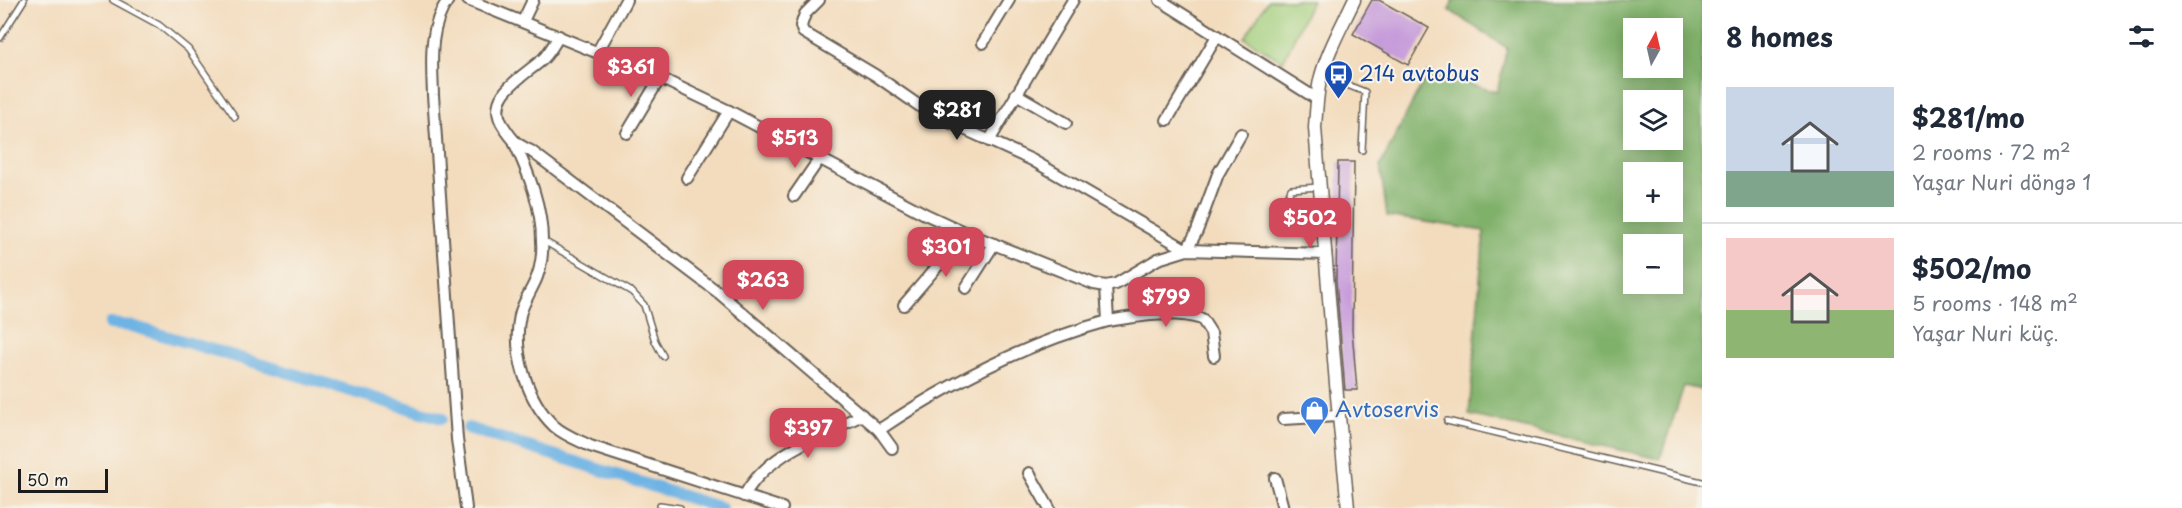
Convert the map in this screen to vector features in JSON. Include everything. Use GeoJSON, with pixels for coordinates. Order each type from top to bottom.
{"type":"FeatureCollection","features":[{"type":"Feature","properties":{"kind":"street"},"geometry":{"type":"LineString","coordinates":[[448,0],[442,8],[435,27],[432,46],[433,94],[456,431],[466,508]]}},
{"type":"Feature","properties":{"kind":"street"},"geometry":{"type":"LineString","coordinates":[[468,0],[660,78],[729,111],[925,214],[966,233],[1094,284],[1106,286],[1116,284],[1158,259],[1187,250],[1326,254]]}},
{"type":"Feature","properties":{"kind":"street"},"geometry":{"type":"LineString","coordinates":[[523,21],[533,0]]}},
{"type":"Feature","properties":{"kind":"street"},"geometry":{"type":"LineString","coordinates":[[598,51],[626,0]]}},
{"type":"Feature","properties":{"kind":"street"},"geometry":{"type":"LineString","coordinates":[[819,0],[805,14],[801,26],[803,32],[875,75],[932,114],[1032,160],[1187,250]]}},
{"type":"Feature","properties":{"kind":"street"},"geometry":{"type":"LineString","coordinates":[[983,44],[1009,0]]}},
{"type":"Feature","properties":{"kind":"street"},"geometry":{"type":"LineString","coordinates":[[989,141],[1073,0]]}},
{"type":"Feature","properties":{"kind":"street"},"geometry":{"type":"LineString","coordinates":[[1160,0],[1317,99]]}},
{"type":"Feature","properties":{"kind":"street"},"geometry":{"type":"LineString","coordinates":[[1348,508],[1338,416],[1315,128],[1317,99],[1322,75],[1354,0]]}},
{"type":"Feature","properties":{"kind":"street"},"geometry":{"type":"LineString","coordinates":[[559,36],[544,58],[502,93],[498,106],[500,122],[515,144],[529,173],[542,240],[537,276],[520,315],[518,342],[523,372],[537,404],[554,426],[566,435],[590,446],[782,508]]}},
{"type":"Feature","properties":{"kind":"street"},"geometry":{"type":"LineString","coordinates":[[1167,120],[1217,36]]}},
{"type":"Feature","properties":{"kind":"street"},"geometry":{"type":"LineString","coordinates":[[627,133],[660,78]]}},
{"type":"Feature","properties":{"kind":"street"},"geometry":{"type":"LineString","coordinates":[[1016,94],[1066,123]]}},
{"type":"Feature","properties":{"kind":"street"},"geometry":{"type":"LineString","coordinates":[[687,178],[729,111]]}},
{"type":"Feature","properties":{"kind":"street"},"geometry":{"type":"LineString","coordinates":[[1187,250],[1197,231],[1218,174],[1241,134]]}},
{"type":"Feature","properties":{"kind":"street"},"geometry":{"type":"LineString","coordinates":[[515,144],[531,151],[719,293],[879,430],[892,448]]}},
{"type":"Feature","properties":{"kind":"street"},"geometry":{"type":"LineString","coordinates":[[794,196],[820,158]]}},
{"type":"Feature","properties":{"kind":"street"},"geometry":{"type":"LineString","coordinates":[[904,305],[966,233]]}},
{"type":"Feature","properties":{"kind":"street"},"geometry":{"type":"LineString","coordinates":[[966,288],[994,244]]}},
{"type":"Feature","properties":{"kind":"street"},"geometry":{"type":"LineString","coordinates":[[1106,286],[1108,321]]}},
{"type":"Feature","properties":{"kind":"street"},"geometry":{"type":"LineString","coordinates":[[879,430],[976,373],[1023,350],[1074,330],[1108,321],[1147,314],[1172,314],[1202,319],[1211,333],[1214,356]]}},
{"type":"Feature","properties":{"kind":"street"},"geometry":{"type":"LineString","coordinates":[[744,496],[755,477],[789,452],[862,415]]}},
{"type":"Feature","properties":{"kind":"street"},"geometry":{"type":"LineString","coordinates":[[1283,419],[1338,416]]}},
{"type":"Feature","properties":{"kind":"street"},"geometry":{"type":"LineString","coordinates":[[1029,473],[1049,508]]}},
{"type":"Feature","properties":{"kind":"street"},"geometry":{"type":"LineString","coordinates":[[1275,478],[1283,508]]}},
{"type":"Feature","properties":{"kind":"lane"},"geometry":{"type":"LineString","coordinates":[[0,38],[24,0]]}},
{"type":"Feature","properties":{"kind":"lane"},"geometry":{"type":"LineString","coordinates":[[113,0],[159,25],[188,49],[235,117]]}},
{"type":"Feature","properties":{"kind":"lane"},"geometry":{"type":"LineString","coordinates":[[1322,75],[1365,92],[1362,150]]}},
{"type":"Feature","properties":{"kind":"lane"},"geometry":{"type":"LineString","coordinates":[[1283,224],[1292,189],[1319,187]]}},
{"type":"Feature","properties":{"kind":"lane"},"geometry":{"type":"LineString","coordinates":[[542,240],[632,292],[644,305],[655,341],[663,356]]}},
{"type":"Feature","properties":{"kind":"lane"},"geometry":{"type":"LineString","coordinates":[[1447,422],[1702,482]]}},
{"type":"Feature","properties":{"kind":"lane"},"geometry":{"type":"LineString","coordinates":[[660,505],[680,508]]}},
{"type":"Feature","properties":{"kind":"green space"},"geometry":{"type":"Polygon","coordinates":[[[1268,0],[1312,0],[1283,62],[1245,38],[1268,0]]]}},
{"type":"Feature","properties":{"kind":"green space"},"geometry":{"type":"Polygon","coordinates":[[[1453,0],[1702,0],[1702,390],[1684,386],[1660,459],[1469,415],[1484,231],[1387,216],[1380,166],[1428,72],[1497,92],[1507,48],[1449,10],[1453,0]]]}},
{"type":"Feature","properties":{"kind":"building"},"geometry":{"type":"Polygon","coordinates":[[[1372,0],[1379,0],[1429,28],[1408,65],[1353,34],[1372,0]]]}},
{"type":"Feature","properties":{"kind":"building"},"geometry":{"type":"Polygon","coordinates":[[[1338,162],[1354,162],[1352,330],[1357,390],[1345,390],[1336,281],[1338,162]]]}},
{"type":"Feature","properties":{"kind":"waterway"},"geometry":{"type":"LineString","coordinates":[[110,324],[132,326],[442,418]]}},
{"type":"Feature","properties":{"kind":"waterway"},"geometry":{"type":"LineString","coordinates":[[468,428],[721,508]]}},
{"type":"Feature","properties":{"kind":"place","name":"214 avtobus"},"geometry":{"type":"Point","coordinates":[1338,100]}},
{"type":"Feature","properties":{"kind":"place","name":"Avtoservis"},"geometry":{"type":"Point","coordinates":[1314,436]}}]}
